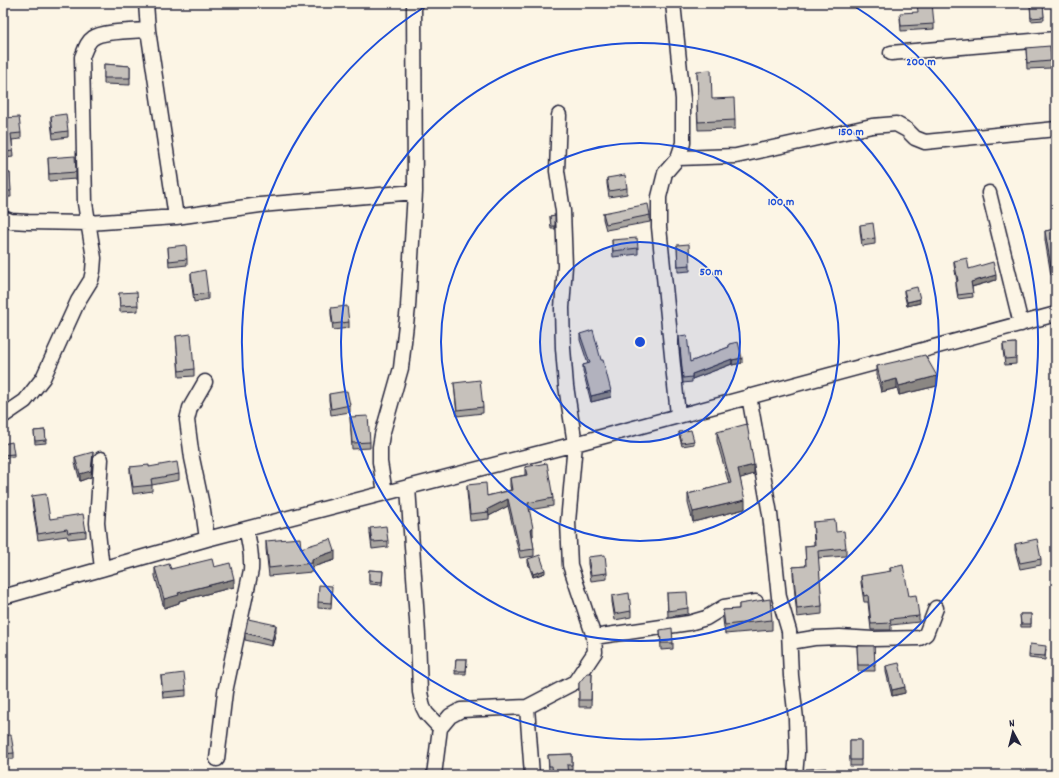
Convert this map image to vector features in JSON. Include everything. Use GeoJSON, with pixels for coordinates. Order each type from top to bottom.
{"type":"FeatureCollection","features":[{"type":"Feature","properties":{"kind":"street"},"geometry":{"type":"LineString","coordinates":[[146,3],[148,30],[176,217]]}},
{"type":"Feature","properties":{"kind":"street"},"geometry":{"type":"LineString","coordinates":[[385,493],[380,462],[380,447],[401,368],[408,307],[415,192],[414,3]]}},
{"type":"Feature","properties":{"kind":"street"},"geometry":{"type":"LineString","coordinates":[[673,3],[683,99],[683,143],[678,158],[665,173],[659,197],[660,227],[678,415]]}},
{"type":"Feature","properties":{"kind":"street"},"geometry":{"type":"LineString","coordinates":[[3,416],[25,401],[44,378],[78,301],[91,280],[94,258],[85,203],[82,57],[86,46],[93,38],[102,33],[148,30]]}},
{"type":"Feature","properties":{"kind":"street"},"geometry":{"type":"LineString","coordinates":[[891,53],[1056,39]]}},
{"type":"Feature","properties":{"kind":"street"},"geometry":{"type":"LineString","coordinates":[[434,775],[440,728],[450,716],[461,710],[527,707],[575,682],[596,652],[594,637],[570,565],[568,522],[575,444],[566,386],[563,348],[562,308],[565,266],[563,211],[557,171],[560,115]]}},
{"type":"Feature","properties":{"kind":"street"},"geometry":{"type":"LineString","coordinates":[[678,158],[736,156],[872,126],[896,124],[907,130],[915,138],[925,142],[1056,129]]}},
{"type":"Feature","properties":{"kind":"street"},"geometry":{"type":"LineString","coordinates":[[3,218],[11,221],[28,222],[88,223],[176,217],[260,205],[415,192]]}},
{"type":"Feature","properties":{"kind":"street"},"geometry":{"type":"LineString","coordinates":[[989,193],[1021,324]]}},
{"type":"Feature","properties":{"kind":"street"},"geometry":{"type":"LineString","coordinates":[[3,597],[207,539],[575,444],[1056,314]]}},
{"type":"Feature","properties":{"kind":"street"},"geometry":{"type":"LineString","coordinates":[[205,382],[190,408],[187,420],[192,458],[203,510],[207,539]]}},
{"type":"Feature","properties":{"kind":"street"},"geometry":{"type":"LineString","coordinates":[[749,396],[770,514],[779,597],[789,631],[791,676],[796,719],[797,753],[795,775]]}},
{"type":"Feature","properties":{"kind":"street"},"geometry":{"type":"LineString","coordinates":[[101,459],[97,524],[102,569]]}},
{"type":"Feature","properties":{"kind":"street"},"geometry":{"type":"LineString","coordinates":[[408,487],[418,635],[420,692],[423,707],[426,713],[440,728]]}},
{"type":"Feature","properties":{"kind":"street"},"geometry":{"type":"LineString","coordinates":[[217,758],[225,692],[252,557],[251,546],[246,529]]}},
{"type":"Feature","properties":{"kind":"street"},"geometry":{"type":"LineString","coordinates":[[594,637],[689,623],[706,618],[724,607],[779,597]]}},
{"type":"Feature","properties":{"kind":"street"},"geometry":{"type":"LineString","coordinates":[[790,642],[814,638],[840,637],[873,639],[920,638],[926,634],[936,608]]}},
{"type":"Feature","properties":{"kind":"street"},"geometry":{"type":"LineString","coordinates":[[527,707],[532,775]]}},
{"type":"Feature","properties":{"kind":"building"},"geometry":{"type":"Polygon","coordinates":[[[917,3],[932,3],[934,24],[901,26],[900,13],[918,12],[917,3]]]}},
{"type":"Feature","properties":{"kind":"building"},"geometry":{"type":"Polygon","coordinates":[[[1043,3],[1044,17],[1031,18],[1030,4],[1043,3]]]}},
{"type":"Feature","properties":{"kind":"building"},"geometry":{"type":"Polygon","coordinates":[[[1050,46],[1051,61],[1027,63],[1026,48],[1050,46]]]}},
{"type":"Feature","properties":{"kind":"building"},"geometry":{"type":"Polygon","coordinates":[[[104,64],[130,66],[130,78],[104,78],[104,64]]]}},
{"type":"Feature","properties":{"kind":"building"},"geometry":{"type":"Polygon","coordinates":[[[711,70],[712,99],[734,98],[735,120],[698,122],[697,71],[711,70]]]}},
{"type":"Feature","properties":{"kind":"building"},"geometry":{"type":"Polygon","coordinates":[[[4,103],[4,114],[3,114],[4,103]]]}},
{"type":"Feature","properties":{"kind":"building"},"geometry":{"type":"Polygon","coordinates":[[[66,114],[68,131],[53,133],[51,116],[66,114]]]}},
{"type":"Feature","properties":{"kind":"building"},"geometry":{"type":"Polygon","coordinates":[[[19,117],[21,133],[11,134],[13,151],[5,152],[6,173],[10,173],[11,191],[3,191],[3,118],[19,117]]]}},
{"type":"Feature","properties":{"kind":"building"},"geometry":{"type":"Polygon","coordinates":[[[1054,134],[1056,134],[1056,156],[1054,156],[1054,134]]]}},
{"type":"Feature","properties":{"kind":"building"},"geometry":{"type":"Polygon","coordinates":[[[75,156],[76,172],[49,174],[48,158],[75,156]]]}},
{"type":"Feature","properties":{"kind":"building"},"geometry":{"type":"Polygon","coordinates":[[[625,175],[627,188],[609,191],[607,178],[625,175]]]}},
{"type":"Feature","properties":{"kind":"building"},"geometry":{"type":"Polygon","coordinates":[[[1053,188],[1056,188],[1056,207],[1055,207],[1053,188]]]}},
{"type":"Feature","properties":{"kind":"building"},"geometry":{"type":"Polygon","coordinates":[[[648,204],[650,215],[606,224],[603,213],[648,204]]]}},
{"type":"Feature","properties":{"kind":"building"},"geometry":{"type":"Polygon","coordinates":[[[555,215],[555,226],[551,226],[550,216],[555,215]]]}},
{"type":"Feature","properties":{"kind":"building"},"geometry":{"type":"Polygon","coordinates":[[[873,223],[875,238],[862,240],[860,225],[873,223]]]}},
{"type":"Feature","properties":{"kind":"building"},"geometry":{"type":"Polygon","coordinates":[[[1056,229],[1056,265],[1051,266],[1045,231],[1056,229]]]}},
{"type":"Feature","properties":{"kind":"building"},"geometry":{"type":"Polygon","coordinates":[[[637,238],[638,248],[613,251],[612,240],[637,238]]]}},
{"type":"Feature","properties":{"kind":"building"},"geometry":{"type":"Polygon","coordinates":[[[689,244],[690,265],[678,266],[677,245],[689,244]]]}},
{"type":"Feature","properties":{"kind":"building"},"geometry":{"type":"Polygon","coordinates":[[[186,245],[187,259],[169,261],[168,247],[186,245]]]}},
{"type":"Feature","properties":{"kind":"building"},"geometry":{"type":"Polygon","coordinates":[[[967,258],[969,269],[993,262],[996,275],[971,282],[973,293],[958,295],[956,282],[958,281],[954,261],[967,258]]]}},
{"type":"Feature","properties":{"kind":"building"},"geometry":{"type":"Polygon","coordinates":[[[205,270],[208,293],[194,295],[191,273],[205,270]]]}},
{"type":"Feature","properties":{"kind":"building"},"geometry":{"type":"Polygon","coordinates":[[[917,287],[920,299],[907,302],[904,290],[917,287]]]}},
{"type":"Feature","properties":{"kind":"building"},"geometry":{"type":"Polygon","coordinates":[[[137,292],[138,305],[120,306],[119,293],[137,292]]]}},
{"type":"Feature","properties":{"kind":"building"},"geometry":{"type":"Polygon","coordinates":[[[347,306],[349,322],[333,324],[331,308],[347,306]]]}},
{"type":"Feature","properties":{"kind":"building"},"geometry":{"type":"Polygon","coordinates":[[[593,330],[611,391],[591,396],[583,365],[590,363],[580,334],[593,330]]]}},
{"type":"Feature","properties":{"kind":"building"},"geometry":{"type":"Polygon","coordinates":[[[191,334],[194,369],[179,371],[176,336],[191,334]]]}},
{"type":"Feature","properties":{"kind":"building"},"geometry":{"type":"Polygon","coordinates":[[[687,335],[690,362],[729,347],[729,344],[738,342],[742,358],[732,359],[692,374],[692,377],[683,378],[679,336],[687,335]]]}},
{"type":"Feature","properties":{"kind":"building"},"geometry":{"type":"Polygon","coordinates":[[[1016,343],[1016,358],[1005,359],[1003,344],[1016,343]]]}},
{"type":"Feature","properties":{"kind":"building"},"geometry":{"type":"Polygon","coordinates":[[[925,355],[937,376],[899,386],[897,379],[881,383],[877,366],[925,355]]]}},
{"type":"Feature","properties":{"kind":"building"},"geometry":{"type":"Polygon","coordinates":[[[480,380],[483,407],[457,410],[454,383],[480,380]]]}},
{"type":"Feature","properties":{"kind":"building"},"geometry":{"type":"Polygon","coordinates":[[[347,391],[350,405],[331,409],[329,394],[347,391]]]}},
{"type":"Feature","properties":{"kind":"building"},"geometry":{"type":"Polygon","coordinates":[[[368,416],[370,442],[352,443],[350,417],[368,416]]]}},
{"type":"Feature","properties":{"kind":"building"},"geometry":{"type":"Polygon","coordinates":[[[747,424],[754,465],[738,469],[745,500],[693,512],[688,494],[731,483],[717,432],[747,424]]]}},
{"type":"Feature","properties":{"kind":"building"},"geometry":{"type":"Polygon","coordinates":[[[45,430],[46,440],[35,441],[34,431],[45,430]]]}},
{"type":"Feature","properties":{"kind":"building"},"geometry":{"type":"Polygon","coordinates":[[[691,430],[694,441],[682,443],[679,432],[691,430]]]}},
{"type":"Feature","properties":{"kind":"building"},"geometry":{"type":"Polygon","coordinates":[[[12,442],[14,454],[3,455],[3,444],[12,442]]]}},
{"type":"Feature","properties":{"kind":"building"},"geometry":{"type":"Polygon","coordinates":[[[93,452],[91,471],[80,474],[75,457],[93,452]]]}},
{"type":"Feature","properties":{"kind":"building"},"geometry":{"type":"Polygon","coordinates":[[[177,462],[179,474],[151,479],[152,485],[133,487],[130,467],[149,465],[149,467],[177,462]]]}},
{"type":"Feature","properties":{"kind":"building"},"geometry":{"type":"Polygon","coordinates":[[[547,463],[553,498],[528,503],[533,528],[531,529],[534,549],[520,551],[508,499],[488,509],[489,512],[470,514],[467,485],[486,483],[487,496],[512,490],[510,478],[527,475],[525,467],[547,463]]]}},
{"type":"Feature","properties":{"kind":"building"},"geometry":{"type":"Polygon","coordinates":[[[46,494],[50,519],[83,514],[86,531],[68,533],[67,529],[38,534],[32,496],[46,494]]]}},
{"type":"Feature","properties":{"kind":"building"},"geometry":{"type":"Polygon","coordinates":[[[835,520],[836,532],[844,531],[846,548],[818,551],[822,606],[797,609],[793,567],[806,566],[805,546],[815,545],[813,522],[835,520]]]}},
{"type":"Feature","properties":{"kind":"building"},"geometry":{"type":"Polygon","coordinates":[[[386,526],[388,541],[372,542],[370,528],[386,526]]]}},
{"type":"Feature","properties":{"kind":"building"},"geometry":{"type":"Polygon","coordinates":[[[300,538],[301,548],[331,539],[335,551],[312,559],[312,563],[269,568],[266,541],[300,538]]]}},
{"type":"Feature","properties":{"kind":"building"},"geometry":{"type":"Polygon","coordinates":[[[1037,539],[1041,559],[1020,563],[1015,544],[1037,539]]]}},
{"type":"Feature","properties":{"kind":"building"},"geometry":{"type":"Polygon","coordinates":[[[540,555],[545,570],[533,574],[528,559],[540,555]]]}},
{"type":"Feature","properties":{"kind":"building"},"geometry":{"type":"Polygon","coordinates":[[[605,555],[607,573],[591,575],[588,557],[605,555]]]}},
{"type":"Feature","properties":{"kind":"building"},"geometry":{"type":"Polygon","coordinates":[[[212,559],[214,567],[230,563],[234,579],[178,593],[179,595],[164,599],[155,568],[169,564],[171,569],[212,559]]]}},
{"type":"Feature","properties":{"kind":"building"},"geometry":{"type":"Polygon","coordinates":[[[903,565],[909,596],[916,595],[919,616],[890,619],[891,623],[871,624],[868,595],[864,596],[861,576],[891,571],[890,568],[903,565]]]}},
{"type":"Feature","properties":{"kind":"building"},"geometry":{"type":"Polygon","coordinates":[[[369,570],[383,571],[382,582],[369,581],[369,570]]]}},
{"type":"Feature","properties":{"kind":"building"},"geometry":{"type":"Polygon","coordinates":[[[319,585],[332,586],[331,603],[318,602],[319,585]]]}},
{"type":"Feature","properties":{"kind":"building"},"geometry":{"type":"Polygon","coordinates":[[[687,592],[688,608],[668,611],[667,593],[687,592]]]}},
{"type":"Feature","properties":{"kind":"building"},"geometry":{"type":"Polygon","coordinates":[[[629,593],[631,611],[615,614],[612,596],[629,593]]]}},
{"type":"Feature","properties":{"kind":"building"},"geometry":{"type":"Polygon","coordinates":[[[770,599],[772,620],[725,625],[723,610],[739,609],[739,604],[770,599]]]}},
{"type":"Feature","properties":{"kind":"building"},"geometry":{"type":"Polygon","coordinates":[[[1020,614],[1031,614],[1031,624],[1021,624],[1020,614]]]}},
{"type":"Feature","properties":{"kind":"building"},"geometry":{"type":"Polygon","coordinates":[[[248,619],[276,625],[272,640],[245,633],[248,619]]]}},
{"type":"Feature","properties":{"kind":"building"},"geometry":{"type":"Polygon","coordinates":[[[672,628],[673,643],[661,643],[660,630],[672,628]]]}},
{"type":"Feature","properties":{"kind":"building"},"geometry":{"type":"Polygon","coordinates":[[[1030,644],[1046,646],[1045,656],[1029,655],[1030,644]]]}},
{"type":"Feature","properties":{"kind":"building"},"geometry":{"type":"Polygon","coordinates":[[[857,646],[874,646],[875,665],[858,665],[857,646]]]}},
{"type":"Feature","properties":{"kind":"building"},"geometry":{"type":"Polygon","coordinates":[[[456,659],[467,659],[466,671],[455,671],[456,659]]]}},
{"type":"Feature","properties":{"kind":"building"},"geometry":{"type":"Polygon","coordinates":[[[899,663],[905,687],[892,690],[886,666],[899,663]]]}},
{"type":"Feature","properties":{"kind":"building"},"geometry":{"type":"Polygon","coordinates":[[[184,673],[186,690],[163,692],[161,676],[184,673]]]}},
{"type":"Feature","properties":{"kind":"building"},"geometry":{"type":"Polygon","coordinates":[[[587,673],[592,673],[591,700],[579,700],[579,683],[587,673]]]}},
{"type":"Feature","properties":{"kind":"building"},"geometry":{"type":"Polygon","coordinates":[[[11,735],[14,753],[3,754],[3,736],[11,735]]]}},
{"type":"Feature","properties":{"kind":"building"},"geometry":{"type":"Polygon","coordinates":[[[850,740],[861,740],[861,760],[850,760],[850,740]]]}},
{"type":"Feature","properties":{"kind":"building"},"geometry":{"type":"Polygon","coordinates":[[[572,754],[572,765],[567,765],[568,775],[553,775],[552,766],[549,766],[548,755],[572,754]]]}},
{"type":"Feature","properties":{"kind":"building"},"geometry":{"type":"Polygon","coordinates":[[[826,768],[827,775],[806,775],[806,769],[826,768]]]}},
{"type":"Feature","properties":{"kind":"building"},"geometry":{"type":"Polygon","coordinates":[[[257,772],[258,775],[238,775],[257,772]]]}}]}
